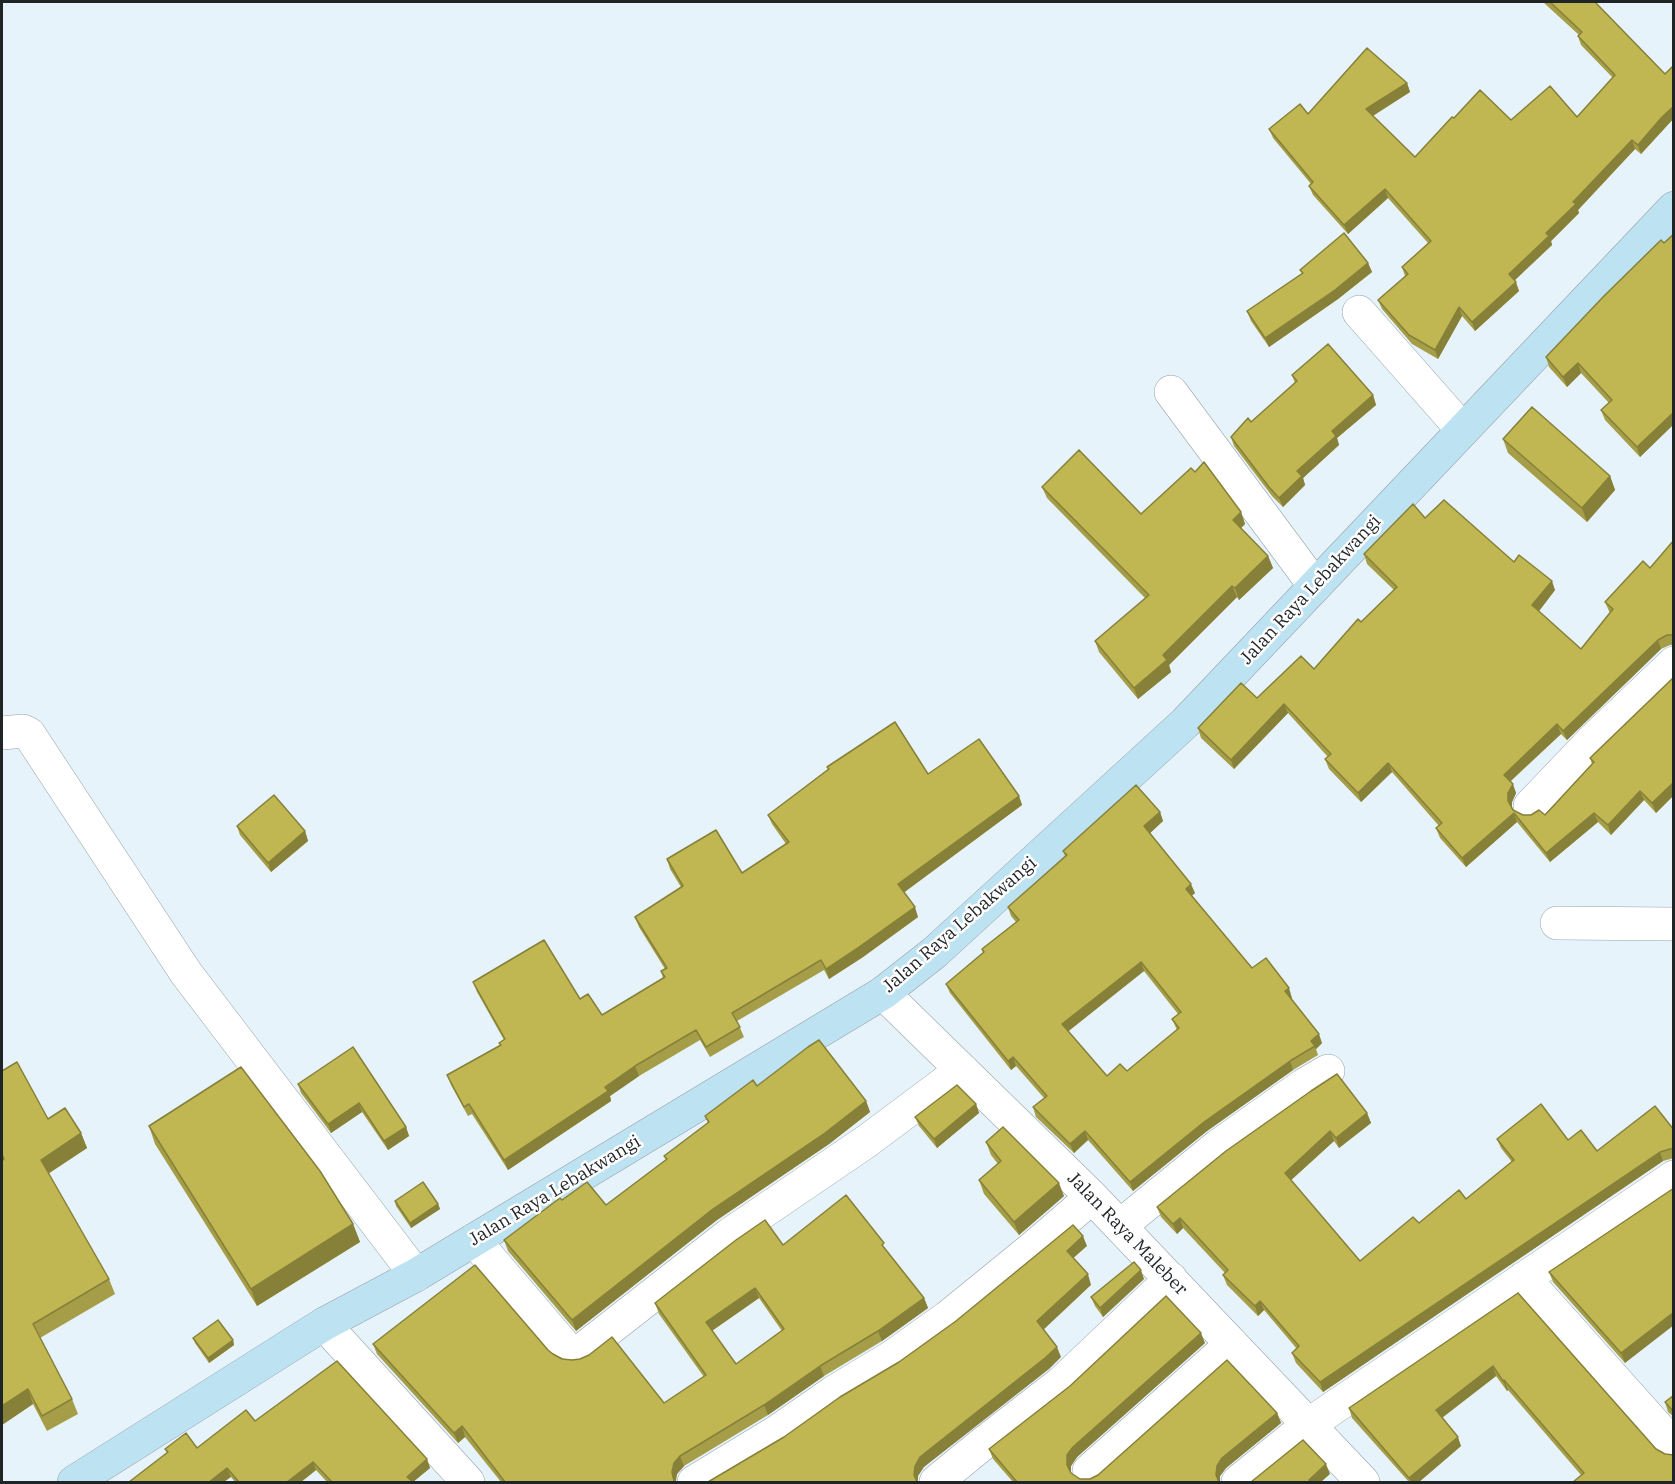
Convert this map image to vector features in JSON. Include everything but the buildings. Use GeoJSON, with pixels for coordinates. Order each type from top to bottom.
{"type":"FeatureCollection","features":[{"type":"Feature","properties":{"kind":"main road","name":"Jalan Raya Lebakwangi"},"geometry":{"type":"LineString","coordinates":[[74,1482],[324,1324],[416,1275],[883,993],[934,953],[1185,723],[1674,208]]}},
{"type":"Feature","properties":{"kind":"street"},"geometry":{"type":"LineString","coordinates":[[1359,312],[1462,429]]}},
{"type":"Feature","properties":{"kind":"street"},"geometry":{"type":"LineString","coordinates":[[1171,392],[1315,586]]}},
{"type":"Feature","properties":{"kind":"street"},"geometry":{"type":"LineString","coordinates":[[1530,806],[1674,663]]}},
{"type":"Feature","properties":{"kind":"street"},"geometry":{"type":"LineString","coordinates":[[22,737],[186,973],[416,1275]]}},
{"type":"Feature","properties":{"kind":"street"},"geometry":{"type":"LineString","coordinates":[[1557,923],[1674,924]]}},
{"type":"Feature","properties":{"kind":"street","name":"Jalan Raya Maleber"},"geometry":{"type":"LineString","coordinates":[[883,993],[1092,1197],[1363,1482]]}},
{"type":"Feature","properties":{"kind":"street"},"geometry":{"type":"LineString","coordinates":[[474,1240],[566,1348],[574,1353],[581,1351],[729,1235],[867,1141],[962,1070]]}},
{"type":"Feature","properties":{"kind":"street"},"geometry":{"type":"LineString","coordinates":[[1120,1226],[1218,1146],[1304,1085],[1328,1071]]}},
{"type":"Feature","properties":{"kind":"street"},"geometry":{"type":"LineString","coordinates":[[1238,1482],[1308,1425],[1674,1177]]}},
{"type":"Feature","properties":{"kind":"street"},"geometry":{"type":"LineString","coordinates":[[694,1482],[892,1357],[948,1317],[1092,1197]]}},
{"type":"Feature","properties":{"kind":"street"},"geometry":{"type":"LineString","coordinates":[[1524,1278],[1674,1446]]}},
{"type":"Feature","properties":{"kind":"street"},"geometry":{"type":"LineString","coordinates":[[936,1482],[1061,1383],[1171,1279]]}},
{"type":"Feature","properties":{"kind":"street"},"geometry":{"type":"LineString","coordinates":[[324,1324],[468,1482]]}},
{"type":"Feature","properties":{"kind":"street"},"geometry":{"type":"LineString","coordinates":[[1089,1471],[1232,1344]]}}]}
